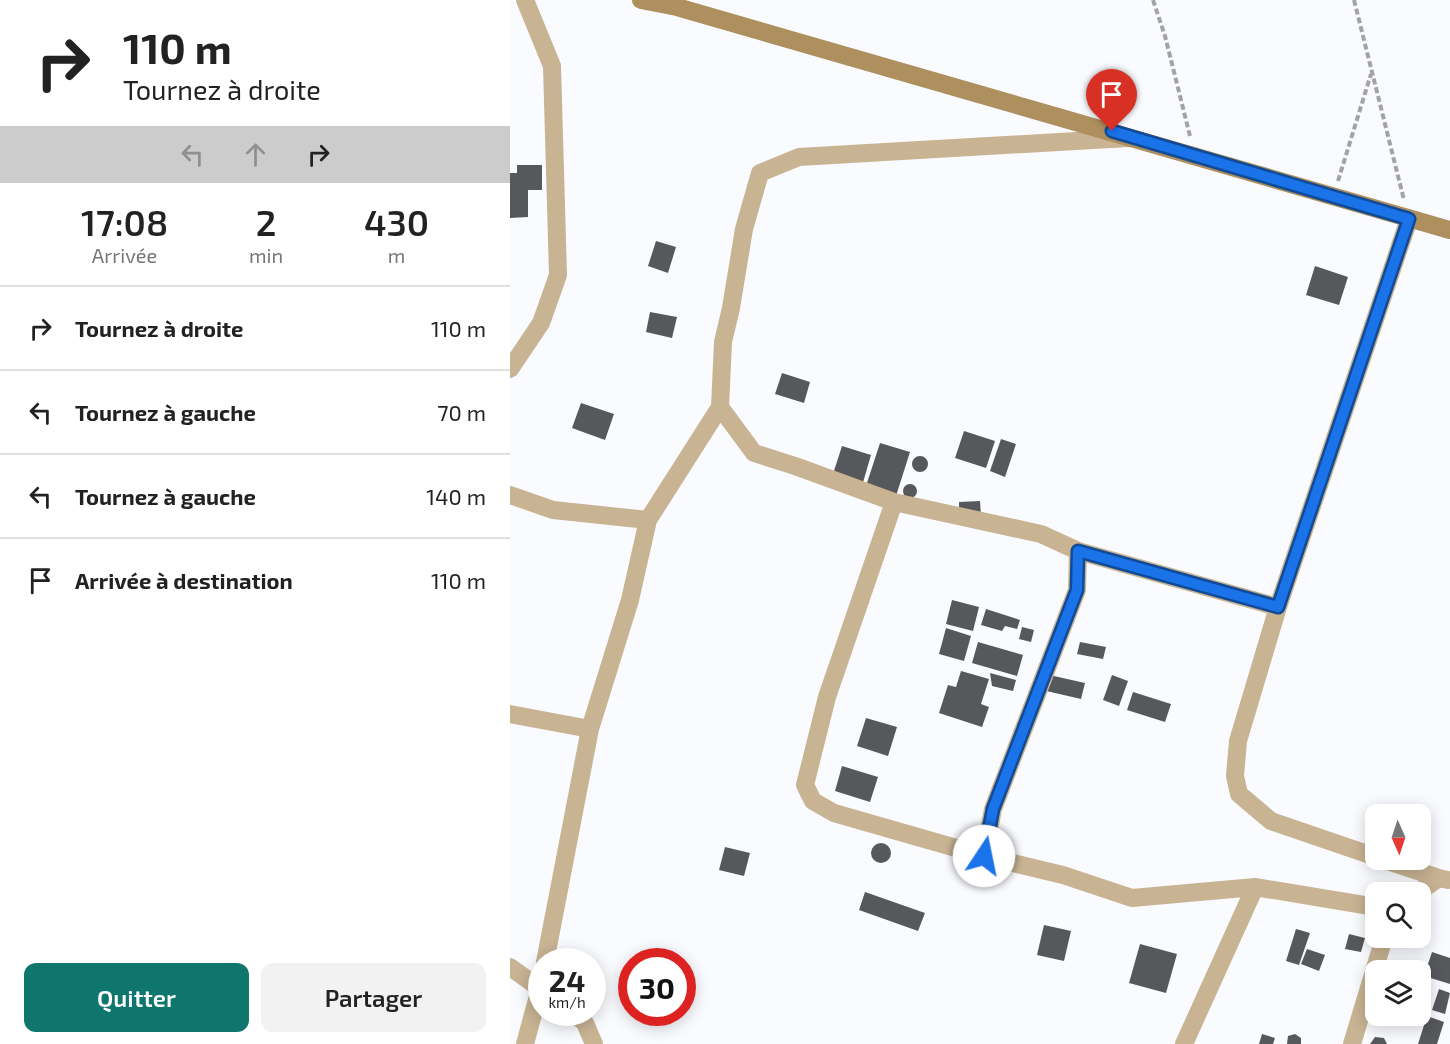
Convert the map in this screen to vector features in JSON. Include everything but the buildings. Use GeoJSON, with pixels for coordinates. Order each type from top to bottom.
{"type":"FeatureCollection","features":[{"type":"Feature","properties":{"kind":"main road"},"geometry":{"type":"LineString","coordinates":[[641,0],[677,7],[1450,230]]}},
{"type":"Feature","properties":{"kind":"street"},"geometry":{"type":"LineString","coordinates":[[510,369],[541,324],[558,275],[552,66],[525,0]]}},
{"type":"Feature","properties":{"kind":"street"},"geometry":{"type":"LineString","coordinates":[[548,948],[590,729],[630,600],[648,520],[720,408],[723,342],[744,229],[760,173],[799,157],[1135,138]]}},
{"type":"Feature","properties":{"kind":"street"},"geometry":{"type":"LineString","coordinates":[[1365,853],[1271,821],[1239,794],[1235,776],[1238,741],[1278,607],[1409,219]]}},
{"type":"Feature","properties":{"kind":"street"},"geometry":{"type":"LineString","coordinates":[[720,408],[754,453],[894,502],[1041,534],[1078,551],[1278,607]]}},
{"type":"Feature","properties":{"kind":"street"},"geometry":{"type":"LineString","coordinates":[[510,495],[553,510],[648,520]]}},
{"type":"Feature","properties":{"kind":"street"},"geometry":{"type":"LineString","coordinates":[[894,502],[827,697],[805,785],[813,801],[834,813],[984,856],[1063,875],[1132,898],[1255,887],[1365,905]]}},
{"type":"Feature","properties":{"kind":"street"},"geometry":{"type":"LineString","coordinates":[[984,856],[993,809],[1077,590],[1078,551]]}},
{"type":"Feature","properties":{"kind":"street"},"geometry":{"type":"LineString","coordinates":[[510,714],[590,729]]}},
{"type":"Feature","properties":{"kind":"street"},"geometry":{"type":"LineString","coordinates":[[1416,870],[1445,879]]}},
{"type":"Feature","properties":{"kind":"street"},"geometry":{"type":"LineString","coordinates":[[1431,886],[1445,879]]}},
{"type":"Feature","properties":{"kind":"street"},"geometry":{"type":"LineString","coordinates":[[1184,1044],[1255,887]]}},
{"type":"Feature","properties":{"kind":"street"},"geometry":{"type":"LineString","coordinates":[[1353,1044],[1381,948]]}},
{"type":"Feature","properties":{"kind":"street"},"geometry":{"type":"LineString","coordinates":[[510,966],[528,978]]}},
{"type":"Feature","properties":{"kind":"street"},"geometry":{"type":"LineString","coordinates":[[525,1044],[530,1026]]}},
{"type":"Feature","properties":{"kind":"street"},"geometry":{"type":"LineString","coordinates":[[586,1026],[594,1044]]}},
{"type":"Feature","properties":{"kind":"path"},"geometry":{"type":"LineString","coordinates":[[1153,0],[1165,36],[1195,155]]}},
{"type":"Feature","properties":{"kind":"path"},"geometry":{"type":"LineString","coordinates":[[1354,0],[1409,219]]}},
{"type":"Feature","properties":{"kind":"path"},"geometry":{"type":"LineString","coordinates":[[1334,196],[1372,73]]}},
{"type":"Feature","properties":{"kind":"route"},"geometry":{"type":"LineString","coordinates":[[984,856],[993,809],[1077,590],[1078,551],[1278,607],[1409,219],[1112,131]]}}]}
